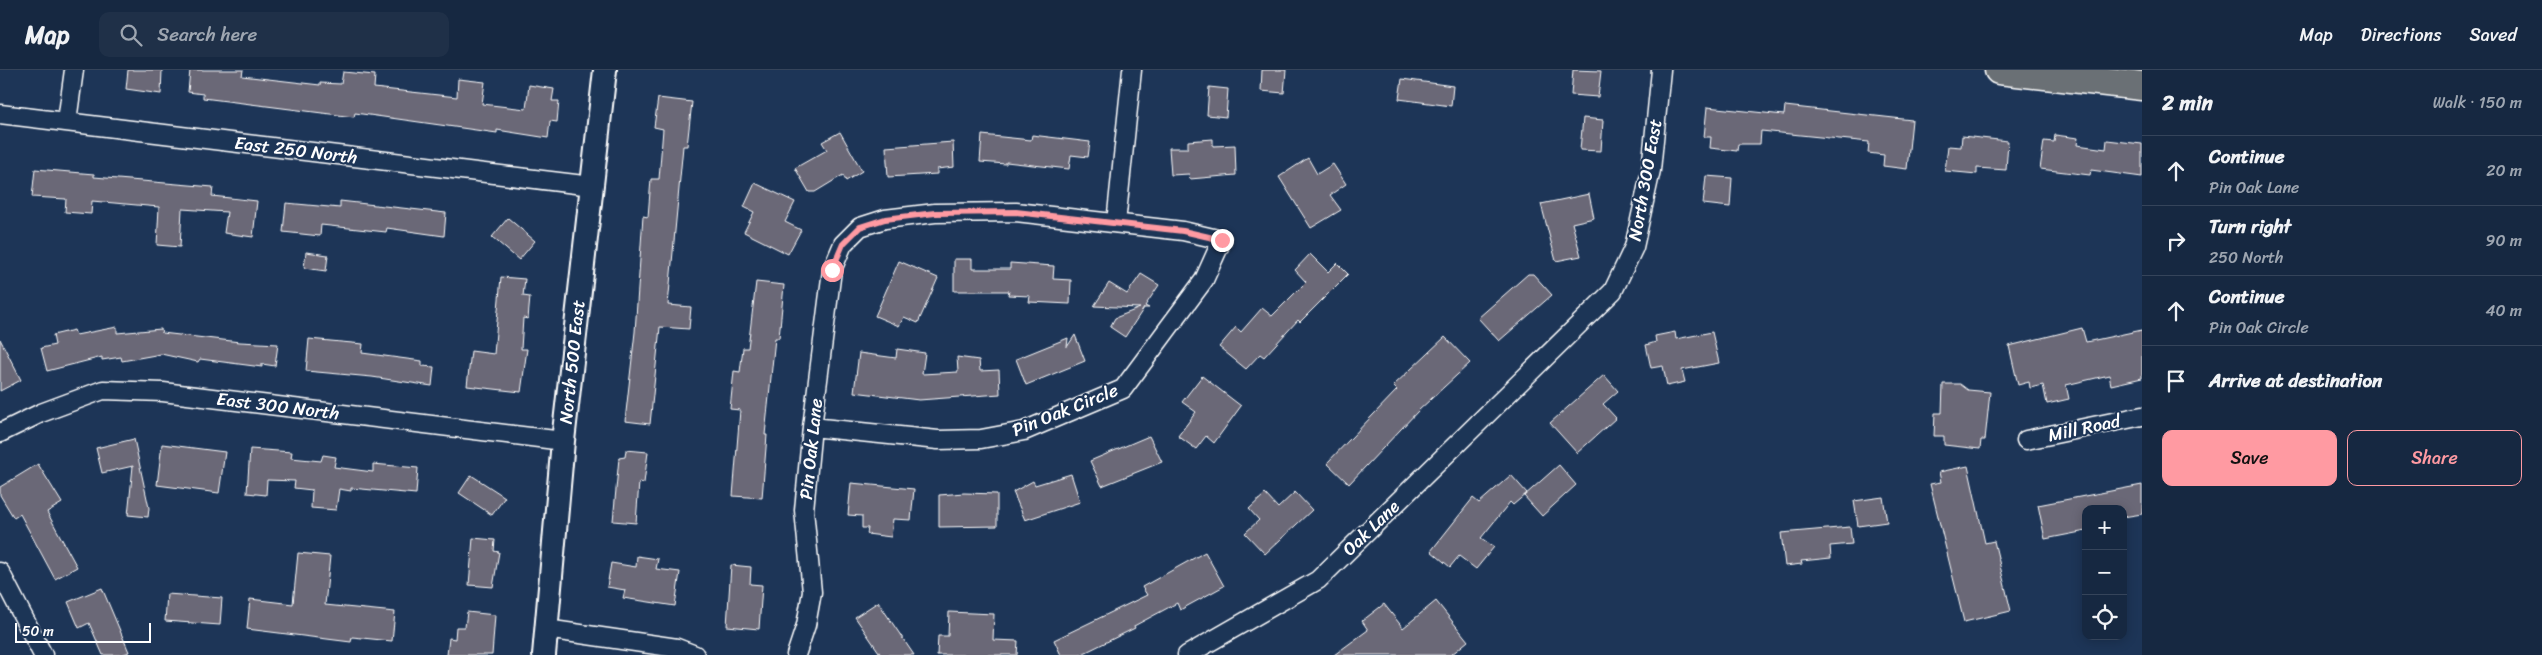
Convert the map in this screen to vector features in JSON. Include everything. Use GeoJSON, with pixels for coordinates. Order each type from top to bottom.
{"type":"FeatureCollection","features":[{"type":"Feature","properties":{"kind":"main road"},"geometry":{"type":"LineString","coordinates":[[1999,70],[2142,86]]}},
{"type":"Feature","properties":{"kind":"street"},"geometry":{"type":"LineString","coordinates":[[67,121],[74,70]]}},
{"type":"Feature","properties":{"kind":"street","name":"North 500 East"},"geometry":{"type":"LineString","coordinates":[[544,655],[563,441],[605,70]]}},
{"type":"Feature","properties":{"kind":"street"},"geometry":{"type":"LineString","coordinates":[[1116,223],[1132,70]]}},
{"type":"Feature","properties":{"kind":"street","name":"North 300 East"},"geometry":{"type":"LineString","coordinates":[[1532,371],[1613,291],[1634,247],[1650,170],[1662,70]]}},
{"type":"Feature","properties":{"kind":"street","name":"East 250 North"},"geometry":{"type":"LineString","coordinates":[[0,114],[592,186]]}},
{"type":"Feature","properties":{"kind":"street","name":"Pin Oak Lane"},"geometry":{"type":"LineString","coordinates":[[796,655],[806,625],[812,592],[804,510],[812,427],[832,270],[843,244],[860,227],[885,219],[935,213],[1016,212],[1116,223]]}},
{"type":"Feature","properties":{"kind":"street","name":"Pin Oak Circle"},"geometry":{"type":"LineString","coordinates":[[812,427],[938,440],[981,440],[1024,432],[1123,389],[1204,280],[1222,240],[1183,231],[1116,223]]}},
{"type":"Feature","properties":{"kind":"street","name":"Oak Lane"},"geometry":{"type":"LineString","coordinates":[[1187,655],[1318,580],[1532,371]]}},
{"type":"Feature","properties":{"kind":"street","name":"East 300 North"},"geometry":{"type":"LineString","coordinates":[[0,434],[41,413],[103,390],[163,392],[563,441]]}},
{"type":"Feature","properties":{"kind":"street","name":"Mill Road"},"geometry":{"type":"LineString","coordinates":[[2026,440],[2142,416]]}},
{"type":"Feature","properties":{"kind":"street"},"geometry":{"type":"LineString","coordinates":[[0,572],[43,655]]}},
{"type":"Feature","properties":{"kind":"street"},"geometry":{"type":"LineString","coordinates":[[546,629],[677,648],[695,655]]}},
{"type":"Feature","properties":{"kind":"building"},"geometry":{"type":"Polygon","coordinates":[[[128,70],[162,70],[161,94],[126,89],[128,70]]]}},
{"type":"Feature","properties":{"kind":"building"},"geometry":{"type":"Polygon","coordinates":[[[190,70],[243,70],[242,76],[320,85],[320,83],[341,84],[343,72],[375,75],[374,88],[457,97],[458,79],[485,82],[482,104],[526,109],[529,85],[554,89],[552,101],[559,101],[557,122],[550,121],[548,138],[497,130],[497,133],[355,113],[354,117],[203,98],[203,94],[188,92],[190,70]]]}},
{"type":"Feature","properties":{"kind":"building"},"geometry":{"type":"Polygon","coordinates":[[[1262,70],[1286,70],[1284,93],[1261,91],[1262,70]]]}},
{"type":"Feature","properties":{"kind":"building"},"geometry":{"type":"Polygon","coordinates":[[[1573,70],[1601,71],[1598,97],[1571,95],[1573,70]]]}},
{"type":"Feature","properties":{"kind":"building"},"geometry":{"type":"Polygon","coordinates":[[[1402,79],[1453,86],[1451,106],[1399,99],[1402,79]]]}},
{"type":"Feature","properties":{"kind":"building"},"geometry":{"type":"Polygon","coordinates":[[[1209,87],[1228,89],[1226,117],[1207,115],[1209,87]]]}},
{"type":"Feature","properties":{"kind":"building"},"geometry":{"type":"Polygon","coordinates":[[[658,98],[692,102],[687,146],[683,146],[668,305],[691,307],[689,329],[660,327],[650,424],[625,421],[635,332],[643,216],[648,217],[651,179],[659,179],[663,129],[654,127],[658,98]]]}},
{"type":"Feature","properties":{"kind":"building"},"geometry":{"type":"Polygon","coordinates":[[[1785,106],[1912,120],[1907,169],[1883,166],[1884,155],[1868,153],[1869,142],[1761,131],[1760,144],[1738,144],[1737,151],[1710,148],[1711,137],[1704,137],[1707,107],[1784,115],[1785,106]]]}},
{"type":"Feature","properties":{"kind":"building"},"geometry":{"type":"Polygon","coordinates":[[[1583,118],[1603,120],[1601,151],[1580,150],[1583,118]]]}},
{"type":"Feature","properties":{"kind":"building"},"geometry":{"type":"Polygon","coordinates":[[[840,132],[862,171],[846,181],[843,175],[815,192],[809,192],[795,168],[827,150],[822,142],[840,132]]]}},
{"type":"Feature","properties":{"kind":"building"},"geometry":{"type":"Polygon","coordinates":[[[982,135],[1031,140],[1032,135],[1090,142],[1088,157],[1071,155],[1069,169],[1006,162],[1006,164],[980,162],[982,135]]]}},
{"type":"Feature","properties":{"kind":"building"},"geometry":{"type":"Polygon","coordinates":[[[2055,135],[2078,138],[2077,145],[2106,149],[2107,140],[2142,144],[2142,177],[2091,170],[2090,175],[2040,169],[2044,141],[2054,142],[2055,135]]]}},
{"type":"Feature","properties":{"kind":"building"},"geometry":{"type":"Polygon","coordinates":[[[1962,136],[2008,141],[2006,170],[1977,168],[1977,174],[1945,171],[1948,146],[1961,147],[1962,136]]]}},
{"type":"Feature","properties":{"kind":"building"},"geometry":{"type":"Polygon","coordinates":[[[1213,139],[1213,146],[1235,145],[1236,175],[1190,179],[1189,174],[1171,175],[1169,148],[1188,148],[1188,141],[1213,139]]]}},
{"type":"Feature","properties":{"kind":"building"},"geometry":{"type":"Polygon","coordinates":[[[953,142],[954,167],[937,169],[937,174],[888,177],[886,147],[953,142]]]}},
{"type":"Feature","properties":{"kind":"building"},"geometry":{"type":"Polygon","coordinates":[[[1308,158],[1317,174],[1333,164],[1346,184],[1330,195],[1341,210],[1311,228],[1279,177],[1308,158]]]}},
{"type":"Feature","properties":{"kind":"building"},"geometry":{"type":"Polygon","coordinates":[[[35,169],[94,174],[94,177],[213,187],[212,196],[257,201],[253,237],[224,233],[227,212],[182,209],[180,247],[157,245],[159,207],[92,201],[91,214],[65,212],[66,199],[32,197],[35,169]]]}},
{"type":"Feature","properties":{"kind":"building"},"geometry":{"type":"Polygon","coordinates":[[[1706,176],[1732,178],[1730,207],[1703,204],[1706,176]]]}},
{"type":"Feature","properties":{"kind":"building"},"geometry":{"type":"Polygon","coordinates":[[[755,183],[795,202],[785,222],[801,230],[788,254],[744,232],[754,212],[744,207],[755,183]]]}},
{"type":"Feature","properties":{"kind":"building"},"geometry":{"type":"Polygon","coordinates":[[[1589,194],[1594,218],[1572,223],[1581,256],[1556,261],[1541,204],[1589,194]]]}},
{"type":"Feature","properties":{"kind":"building"},"geometry":{"type":"Polygon","coordinates":[[[340,201],[446,213],[444,236],[387,228],[386,232],[321,225],[320,236],[283,232],[286,203],[340,208],[340,201]]]}},
{"type":"Feature","properties":{"kind":"building"},"geometry":{"type":"Polygon","coordinates":[[[508,218],[535,241],[519,260],[492,237],[508,218]]]}},
{"type":"Feature","properties":{"kind":"building"},"geometry":{"type":"Polygon","coordinates":[[[306,252],[328,255],[326,271],[304,268],[306,252]]]}},
{"type":"Feature","properties":{"kind":"building"},"geometry":{"type":"Polygon","coordinates":[[[1310,254],[1328,272],[1337,263],[1348,274],[1300,322],[1298,320],[1264,357],[1260,354],[1246,369],[1219,347],[1236,327],[1241,332],[1262,308],[1272,316],[1306,282],[1295,270],[1310,254]]]}},
{"type":"Feature","properties":{"kind":"building"},"geometry":{"type":"Polygon","coordinates":[[[954,259],[972,259],[972,269],[1010,269],[1010,263],[1054,266],[1053,279],[1071,280],[1070,304],[1029,302],[1030,296],[1008,295],[1009,291],[954,291],[954,259]]]}},
{"type":"Feature","properties":{"kind":"building"},"geometry":{"type":"Polygon","coordinates":[[[899,261],[938,278],[918,323],[904,317],[899,326],[875,316],[899,261]]]}},
{"type":"Feature","properties":{"kind":"building"},"geometry":{"type":"Polygon","coordinates":[[[1141,274],[1159,285],[1145,306],[1149,308],[1144,308],[1125,337],[1110,327],[1115,318],[1140,308],[1094,306],[1109,283],[1127,294],[1141,274]]]}},
{"type":"Feature","properties":{"kind":"building"},"geometry":{"type":"Polygon","coordinates":[[[1528,274],[1533,274],[1552,295],[1499,341],[1478,318],[1528,274]]]}},
{"type":"Feature","properties":{"kind":"building"},"geometry":{"type":"Polygon","coordinates":[[[501,277],[525,279],[523,296],[530,297],[528,319],[523,318],[521,349],[527,349],[521,392],[467,386],[471,351],[494,354],[501,277]]]}},
{"type":"Feature","properties":{"kind":"building"},"geometry":{"type":"Polygon","coordinates":[[[756,282],[784,285],[779,338],[775,338],[765,435],[767,435],[762,498],[733,496],[740,410],[730,409],[734,371],[740,372],[743,348],[748,348],[756,282]]]}},
{"type":"Feature","properties":{"kind":"building"},"geometry":{"type":"Polygon","coordinates":[[[117,327],[117,333],[161,329],[162,333],[240,342],[278,344],[275,366],[262,364],[262,367],[200,359],[198,362],[161,354],[122,361],[121,357],[102,360],[102,357],[47,371],[41,348],[55,345],[53,335],[74,330],[76,335],[117,327]]]}},
{"type":"Feature","properties":{"kind":"building"},"geometry":{"type":"Polygon","coordinates":[[[2082,328],[2086,342],[2142,330],[2142,378],[2111,385],[2109,375],[2066,385],[2069,399],[2047,404],[2043,385],[2030,388],[2029,382],[2018,385],[2009,346],[2082,328]]]}},
{"type":"Feature","properties":{"kind":"building"},"geometry":{"type":"Polygon","coordinates":[[[1675,332],[1676,339],[1712,332],[1719,363],[1682,370],[1685,382],[1667,386],[1663,366],[1651,368],[1646,345],[1656,342],[1655,336],[1675,332]]]}},
{"type":"Feature","properties":{"kind":"building"},"geometry":{"type":"Polygon","coordinates":[[[1075,335],[1085,361],[1026,385],[1016,359],[1068,338],[1067,347],[1075,335]]]}},
{"type":"Feature","properties":{"kind":"building"},"geometry":{"type":"Polygon","coordinates":[[[1445,337],[1470,363],[1418,411],[1349,484],[1327,463],[1397,390],[1393,386],[1445,337]]]}},
{"type":"Feature","properties":{"kind":"building"},"geometry":{"type":"Polygon","coordinates":[[[0,339],[21,380],[0,391],[0,339]]]}},
{"type":"Feature","properties":{"kind":"building"},"geometry":{"type":"Polygon","coordinates":[[[309,339],[363,344],[362,353],[422,361],[422,366],[434,367],[432,386],[372,377],[306,371],[309,339]]]}},
{"type":"Feature","properties":{"kind":"building"},"geometry":{"type":"Polygon","coordinates":[[[897,349],[925,353],[922,374],[958,372],[957,357],[979,360],[980,371],[999,370],[1000,394],[919,400],[854,392],[859,353],[896,358],[897,349]]]}},
{"type":"Feature","properties":{"kind":"building"},"geometry":{"type":"Polygon","coordinates":[[[1604,375],[1618,391],[1603,404],[1616,418],[1577,453],[1550,423],[1604,375]]]}},
{"type":"Feature","properties":{"kind":"building"},"geometry":{"type":"Polygon","coordinates":[[[1202,376],[1241,406],[1214,443],[1206,436],[1196,449],[1178,436],[1196,412],[1182,402],[1202,376]]]}},
{"type":"Feature","properties":{"kind":"building"},"geometry":{"type":"Polygon","coordinates":[[[1943,384],[1960,384],[1968,390],[1990,392],[1985,440],[1981,440],[1980,449],[1944,445],[1944,436],[1934,436],[1935,413],[1942,413],[1943,384]]]}},
{"type":"Feature","properties":{"kind":"building"},"geometry":{"type":"Polygon","coordinates":[[[1149,436],[1162,462],[1102,486],[1090,461],[1149,436]]]}},
{"type":"Feature","properties":{"kind":"building"},"geometry":{"type":"Polygon","coordinates":[[[134,439],[149,508],[148,517],[128,515],[133,466],[102,473],[96,448],[134,439]]]}},
{"type":"Feature","properties":{"kind":"building"},"geometry":{"type":"Polygon","coordinates":[[[162,444],[225,452],[219,493],[157,485],[162,444]]]}},
{"type":"Feature","properties":{"kind":"building"},"geometry":{"type":"Polygon","coordinates":[[[250,449],[292,452],[291,458],[321,461],[323,455],[336,457],[334,467],[373,472],[373,464],[418,468],[416,494],[351,488],[351,491],[339,489],[336,510],[311,508],[312,490],[294,488],[295,481],[267,480],[266,495],[247,493],[250,449]]]}},
{"type":"Feature","properties":{"kind":"building"},"geometry":{"type":"Polygon","coordinates":[[[626,450],[648,452],[644,483],[639,482],[636,523],[613,521],[619,458],[625,457],[626,450]]]}},
{"type":"Feature","properties":{"kind":"building"},"geometry":{"type":"Polygon","coordinates":[[[38,464],[62,503],[47,512],[77,567],[55,579],[20,514],[14,518],[0,495],[0,487],[38,464]]]}},
{"type":"Feature","properties":{"kind":"building"},"geometry":{"type":"Polygon","coordinates":[[[1559,465],[1576,485],[1542,516],[1524,496],[1559,465]]]}},
{"type":"Feature","properties":{"kind":"building"},"geometry":{"type":"Polygon","coordinates":[[[1968,466],[1985,543],[1994,541],[2011,611],[1964,622],[1930,484],[1941,482],[1939,472],[1968,466]]]}},
{"type":"Feature","properties":{"kind":"building"},"geometry":{"type":"Polygon","coordinates":[[[1071,474],[1080,502],[1025,520],[1013,492],[1033,481],[1035,485],[1071,474]]]}},
{"type":"Feature","properties":{"kind":"building"},"geometry":{"type":"Polygon","coordinates":[[[471,475],[505,497],[492,515],[459,493],[471,475]]]}},
{"type":"Feature","properties":{"kind":"building"},"geometry":{"type":"Polygon","coordinates":[[[1511,475],[1527,493],[1513,505],[1510,502],[1481,538],[1494,547],[1476,569],[1459,556],[1450,567],[1431,551],[1473,498],[1479,503],[1511,475]]]}},
{"type":"Feature","properties":{"kind":"building"},"geometry":{"type":"Polygon","coordinates":[[[851,483],[914,489],[911,520],[893,519],[891,537],[867,534],[868,528],[862,528],[862,516],[848,515],[851,483]]]}},
{"type":"Feature","properties":{"kind":"building"},"geometry":{"type":"Polygon","coordinates":[[[2142,485],[2142,514],[2127,516],[2127,505],[2082,505],[2082,532],[2045,539],[2038,505],[2142,485]]]}},
{"type":"Feature","properties":{"kind":"building"},"geometry":{"type":"Polygon","coordinates":[[[1295,492],[1312,510],[1265,554],[1245,533],[1259,520],[1249,509],[1265,494],[1278,508],[1295,492]]]}},
{"type":"Feature","properties":{"kind":"building"},"geometry":{"type":"Polygon","coordinates":[[[964,493],[997,494],[997,526],[939,527],[939,495],[964,493]]]}},
{"type":"Feature","properties":{"kind":"building"},"geometry":{"type":"Polygon","coordinates":[[[1883,497],[1887,522],[1858,526],[1854,501],[1883,497]]]}},
{"type":"Feature","properties":{"kind":"building"},"geometry":{"type":"Polygon","coordinates":[[[1850,527],[1852,544],[1830,546],[1831,558],[1801,561],[1802,564],[1785,566],[1781,533],[1850,527]]]}},
{"type":"Feature","properties":{"kind":"building"},"geometry":{"type":"Polygon","coordinates":[[[473,538],[495,540],[494,551],[499,552],[493,587],[469,585],[473,538]]]}},
{"type":"Feature","properties":{"kind":"building"},"geometry":{"type":"Polygon","coordinates":[[[1205,552],[1224,586],[1180,610],[1177,603],[1134,626],[1135,628],[1080,655],[1061,655],[1054,640],[1147,595],[1142,587],[1205,552]]]}},
{"type":"Feature","properties":{"kind":"building"},"geometry":{"type":"Polygon","coordinates":[[[298,553],[330,556],[325,605],[395,612],[392,641],[352,637],[351,642],[247,629],[250,599],[293,604],[298,553]]]}},
{"type":"Feature","properties":{"kind":"building"},"geometry":{"type":"Polygon","coordinates":[[[637,556],[658,559],[656,569],[680,572],[675,606],[623,598],[625,590],[607,587],[611,563],[636,567],[637,556]]]}},
{"type":"Feature","properties":{"kind":"building"},"geometry":{"type":"Polygon","coordinates":[[[731,565],[751,567],[750,584],[762,585],[759,629],[727,626],[731,565]]]}},
{"type":"Feature","properties":{"kind":"building"},"geometry":{"type":"Polygon","coordinates":[[[102,588],[129,652],[121,655],[103,655],[89,623],[79,628],[68,602],[102,588]]]}},
{"type":"Feature","properties":{"kind":"building"},"geometry":{"type":"Polygon","coordinates":[[[167,594],[222,598],[220,625],[165,621],[167,594]]]}},
{"type":"Feature","properties":{"kind":"building"},"geometry":{"type":"Polygon","coordinates":[[[1436,601],[1468,641],[1451,655],[1334,655],[1368,630],[1362,621],[1384,604],[1403,628],[1436,601]]]}},
{"type":"Feature","properties":{"kind":"building"},"geometry":{"type":"Polygon","coordinates":[[[878,602],[914,655],[881,655],[855,617],[878,602]]]}},
{"type":"Feature","properties":{"kind":"building"},"geometry":{"type":"Polygon","coordinates":[[[467,612],[495,615],[492,655],[447,655],[449,638],[455,639],[456,627],[465,627],[467,612]]]}},
{"type":"Feature","properties":{"kind":"building"},"geometry":{"type":"Polygon","coordinates":[[[949,612],[994,614],[993,640],[1018,641],[1017,655],[937,655],[938,636],[948,636],[949,612]]]}},
{"type":"Feature","properties":{"kind":"route"},"geometry":{"type":"LineString","coordinates":[[832,270],[843,244],[860,227],[885,219],[935,213],[1016,212],[1183,231],[1222,240]]}}]}
